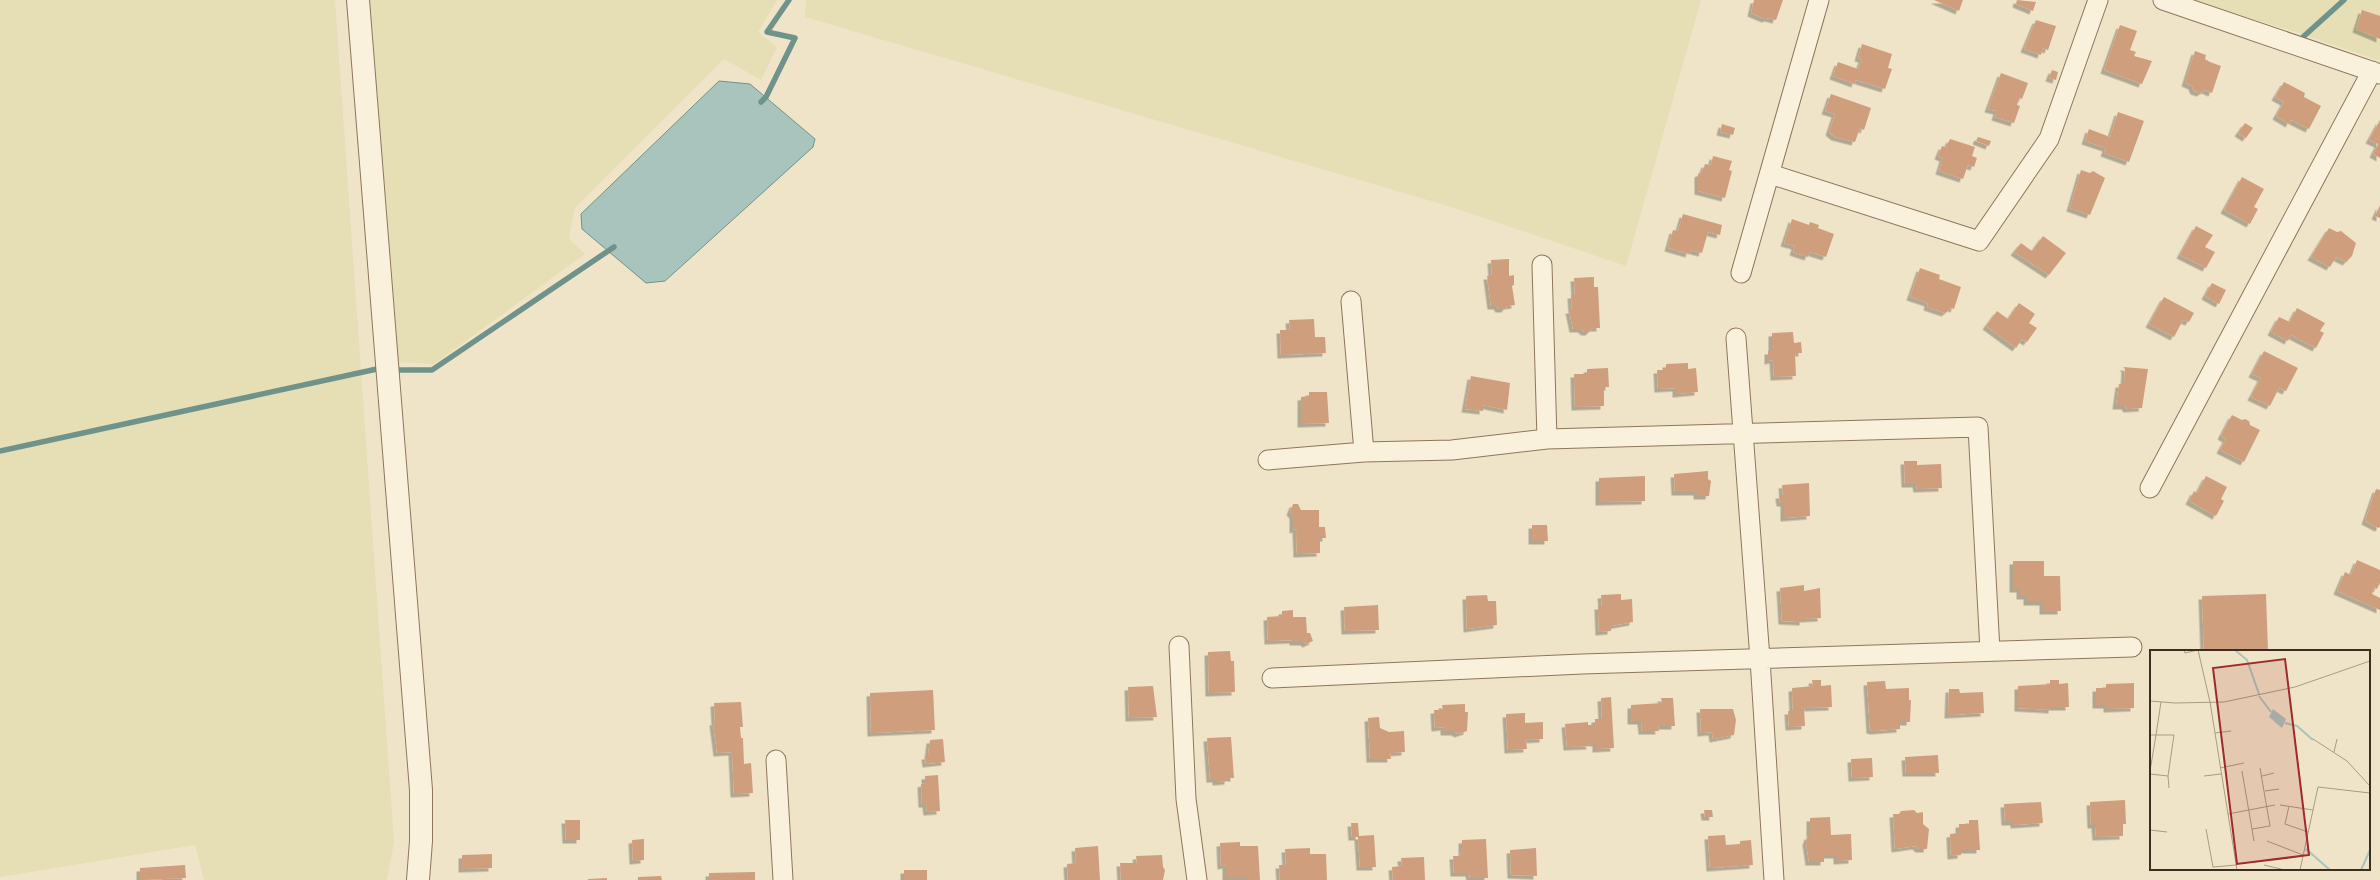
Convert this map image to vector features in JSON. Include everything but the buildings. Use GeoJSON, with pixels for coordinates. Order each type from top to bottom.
{"type":"FeatureCollection","features":[{"type":"Feature","properties":{"kind":"street"},"geometry":{"type":"LineString","coordinates":[[358,0],[421,790],[421,841],[418,880]]}},
{"type":"Feature","properties":{"kind":"street"},"geometry":{"type":"LineString","coordinates":[[1741,273],[1819,0]]}},
{"type":"Feature","properties":{"kind":"street"},"geometry":{"type":"LineString","coordinates":[[1770,174],[1979,241],[2049,139],[2098,0]]}},
{"type":"Feature","properties":{"kind":"street"},"geometry":{"type":"LineString","coordinates":[[2150,488],[2376,73],[2163,0]]}},
{"type":"Feature","properties":{"kind":"street"},"geometry":{"type":"LineString","coordinates":[[1542,266],[1547,439]]}},
{"type":"Feature","properties":{"kind":"street"},"geometry":{"type":"LineString","coordinates":[[1351,301],[1364,452]]}},
{"type":"Feature","properties":{"kind":"street"},"geometry":{"type":"LineString","coordinates":[[1736,338],[1760,659],[1774,880]]}},
{"type":"Feature","properties":{"kind":"street"},"geometry":{"type":"LineString","coordinates":[[1268,460],[1364,452],[1452,450],[1547,439],[1742,432],[1978,427],[1990,652]]}},
{"type":"Feature","properties":{"kind":"street"},"geometry":{"type":"LineString","coordinates":[[1179,646],[1186,798],[1196,880]]}},
{"type":"Feature","properties":{"kind":"street"},"geometry":{"type":"LineString","coordinates":[[1272,678],[1582,664],[2132,647]]}},
{"type":"Feature","properties":{"kind":"street"},"geometry":{"type":"LineString","coordinates":[[776,760],[782,880]]}},
{"type":"Feature","properties":{"kind":"shaded area"},"geometry":{"type":"Polygon","coordinates":[[[0,0],[335,0],[394,842],[387,880],[204,880],[195,845],[0,877],[0,0]]]}},
{"type":"Feature","properties":{"kind":"shaded area"},"geometry":{"type":"Polygon","coordinates":[[[364,0],[777,0],[758,32],[777,47],[761,80],[724,59],[575,208],[569,239],[585,254],[434,364],[395,362],[392,274],[364,0]]]}},
{"type":"Feature","properties":{"kind":"shaded area"},"geometry":{"type":"Polygon","coordinates":[[[806,0],[1701,0],[1626,266],[1448,206],[805,17],[806,0]]]}},
{"type":"Feature","properties":{"kind":"shaded area"},"geometry":{"type":"Polygon","coordinates":[[[2189,0],[2380,0],[2380,61],[2296,32],[2189,0]]]}},
{"type":"Feature","properties":{"kind":"water"},"geometry":{"type":"Polygon","coordinates":[[[719,81],[750,84],[815,139],[813,147],[665,281],[646,283],[582,229],[581,214],[719,81]]]}},
{"type":"Feature","properties":{"kind":"waterway"},"geometry":{"type":"LineString","coordinates":[[761,102],[766,97],[795,38],[767,32],[789,0]]}},
{"type":"Feature","properties":{"kind":"waterway"},"geometry":{"type":"LineString","coordinates":[[2303,37],[2344,0]]}},
{"type":"Feature","properties":{"kind":"waterway"},"geometry":{"type":"LineString","coordinates":[[396,370],[432,370],[614,247]]}},
{"type":"Feature","properties":{"kind":"waterway"},"geometry":{"type":"LineString","coordinates":[[0,451],[377,369]]}}]}
